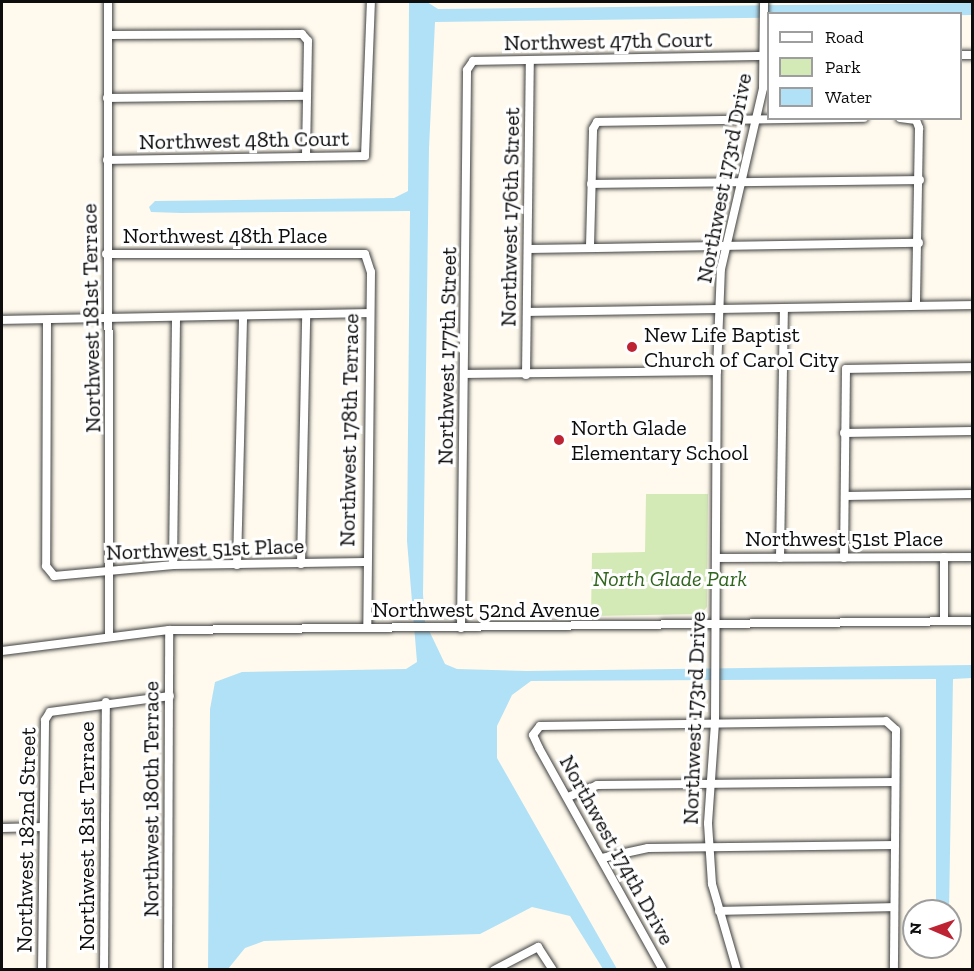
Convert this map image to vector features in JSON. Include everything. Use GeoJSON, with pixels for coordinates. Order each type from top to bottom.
{"type":"FeatureCollection","features":[{"type":"Feature","properties":{"kind":"street","name":"Northwest 181st Terrace"},"geometry":{"type":"LineString","coordinates":[[108,2],[106,254],[112,318],[109,634]]}},
{"type":"Feature","properties":{"kind":"street","name":"Northwest 48th Court"},"geometry":{"type":"LineString","coordinates":[[107,160],[365,156],[370,103],[371,2]]}},
{"type":"Feature","properties":{"kind":"street","name":"Northwest 173rd Drive"},"geometry":{"type":"LineString","coordinates":[[736,969],[719,911],[710,847],[715,722],[717,371],[719,310],[726,245],[758,120],[766,57],[764,2]]}},
{"type":"Feature","properties":{"kind":"street"},"geometry":{"type":"LineString","coordinates":[[108,35],[302,34],[308,41],[306,158]]}},
{"type":"Feature","properties":{"kind":"street","name":"Northwest 47th Court"},"geometry":{"type":"LineString","coordinates":[[467,84],[473,62],[766,57]]}},
{"type":"Feature","properties":{"kind":"street","name":"Northwest 176th Street"},"geometry":{"type":"LineString","coordinates":[[526,375],[530,61]]}},
{"type":"Feature","properties":{"kind":"street","name":"Northwest 177th Street"},"geometry":{"type":"LineString","coordinates":[[461,628],[466,374],[467,84]]}},
{"type":"Feature","properties":{"kind":"street"},"geometry":{"type":"LineString","coordinates":[[107,98],[307,96]]}},
{"type":"Feature","properties":{"kind":"street"},"geometry":{"type":"LineString","coordinates":[[590,246],[592,129],[597,122],[629,119],[767,120]]}},
{"type":"Feature","properties":{"kind":"street"},"geometry":{"type":"LineString","coordinates":[[916,120],[919,128],[920,180],[916,305]]}},
{"type":"Feature","properties":{"kind":"street"},"geometry":{"type":"LineString","coordinates":[[591,184],[740,184],[920,180]]}},
{"type":"Feature","properties":{"kind":"street"},"geometry":{"type":"LineString","coordinates":[[528,249],[590,246],[919,243]]}},
{"type":"Feature","properties":{"kind":"street","name":"Northwest 48th Place"},"geometry":{"type":"LineString","coordinates":[[106,254],[344,255]]}},
{"type":"Feature","properties":{"kind":"street","name":"Northwest 178th Terrace"},"geometry":{"type":"LineString","coordinates":[[344,255],[365,254],[371,272],[368,313],[365,562],[367,628]]}},
{"type":"Feature","properties":{"kind":"street"},"geometry":{"type":"LineString","coordinates":[[528,312],[972,305]]}},
{"type":"Feature","properties":{"kind":"street"},"geometry":{"type":"LineString","coordinates":[[780,558],[784,308]]}},
{"type":"Feature","properties":{"kind":"street"},"geometry":{"type":"LineString","coordinates":[[2,320],[306,316],[368,313]]}},
{"type":"Feature","properties":{"kind":"street"},"geometry":{"type":"LineString","coordinates":[[237,565],[243,316]]}},
{"type":"Feature","properties":{"kind":"street"},"geometry":{"type":"LineString","coordinates":[[301,564],[306,316]]}},
{"type":"Feature","properties":{"kind":"street"},"geometry":{"type":"LineString","coordinates":[[173,565],[177,317]]}},
{"type":"Feature","properties":{"kind":"street","name":"Northwest 51st Place"},"geometry":{"type":"LineString","coordinates":[[47,320],[46,566],[54,576],[110,569],[173,565],[365,562]]}},
{"type":"Feature","properties":{"kind":"street"},"geometry":{"type":"LineString","coordinates":[[844,558],[846,369],[972,367]]}},
{"type":"Feature","properties":{"kind":"street"},"geometry":{"type":"LineString","coordinates":[[466,374],[717,371]]}},
{"type":"Feature","properties":{"kind":"street"},"geometry":{"type":"LineString","coordinates":[[844,433],[972,431]]}},
{"type":"Feature","properties":{"kind":"street"},"geometry":{"type":"LineString","coordinates":[[844,496],[972,494]]}},
{"type":"Feature","properties":{"kind":"street","name":"Northwest 51st Place"},"geometry":{"type":"LineString","coordinates":[[716,558],[972,556]]}},
{"type":"Feature","properties":{"kind":"street"},"geometry":{"type":"LineString","coordinates":[[944,557],[944,621]]}},
{"type":"Feature","properties":{"kind":"street","name":"Northwest 52nd Avenue"},"geometry":{"type":"LineString","coordinates":[[2,651],[109,634],[169,630],[972,621]]}},
{"type":"Feature","properties":{"kind":"street","name":"Northwest 180th Terrace"},"geometry":{"type":"LineString","coordinates":[[168,969],[169,630]]}},
{"type":"Feature","properties":{"kind":"street"},"geometry":{"type":"LineString","coordinates":[[106,702],[170,696]]}},
{"type":"Feature","properties":{"kind":"street","name":"Northwest 181st Terrace"},"geometry":{"type":"LineString","coordinates":[[104,969],[106,702]]}},
{"type":"Feature","properties":{"kind":"street","name":"Northwest 182nd Street"},"geometry":{"type":"LineString","coordinates":[[42,969],[44,728],[50,712],[106,702]]}},
{"type":"Feature","properties":{"kind":"street"},"geometry":{"type":"LineString","coordinates":[[715,722],[886,720],[896,730],[894,969]]}},
{"type":"Feature","properties":{"kind":"street","name":"Northwest 174th Drive"},"geometry":{"type":"LineString","coordinates":[[663,969],[533,735],[540,726],[715,722]]}},
{"type":"Feature","properties":{"kind":"street"},"geometry":{"type":"LineString","coordinates":[[568,797],[597,785],[895,782]]}},
{"type":"Feature","properties":{"kind":"street"},"geometry":{"type":"LineString","coordinates":[[2,828],[42,827]]}},
{"type":"Feature","properties":{"kind":"street"},"geometry":{"type":"LineString","coordinates":[[602,858],[648,848],[895,845]]}},
{"type":"Feature","properties":{"kind":"street"},"geometry":{"type":"LineString","coordinates":[[719,911],[894,908]]}},
{"type":"Feature","properties":{"kind":"street"},"geometry":{"type":"LineString","coordinates":[[494,969],[538,947],[550,966]]}},
{"type":"Feature","properties":{"kind":"green space","name":"North Glade Park"},"geometry":{"type":"Polygon","coordinates":[[[646,494],[708,494],[707,607],[701,614],[591,616],[592,553],[645,552],[646,494]]]}},
{"type":"Feature","properties":{"kind":"water"},"geometry":{"type":"Polygon","coordinates":[[[409,2],[427,2],[438,9],[972,3],[972,15],[962,15],[962,12],[767,12],[767,18],[435,22],[429,148],[423,594],[425,622],[445,664],[457,669],[527,671],[972,665],[972,678],[953,679],[949,899],[936,899],[936,679],[531,681],[512,695],[497,726],[497,758],[617,969],[603,969],[570,916],[532,907],[480,934],[264,941],[245,948],[228,969],[208,969],[210,709],[215,682],[242,672],[406,669],[417,662],[407,541],[410,211],[181,213],[151,212],[149,207],[155,201],[394,198],[408,191],[409,2]]]}},
{"type":"Feature","properties":{"kind":"place","name":"New Life Baptist Church of Carol City"},"geometry":{"type":"Point","coordinates":[632,347]}},
{"type":"Feature","properties":{"kind":"place","name":"North Glade Elementary School"},"geometry":{"type":"Point","coordinates":[559,440]}}]}
